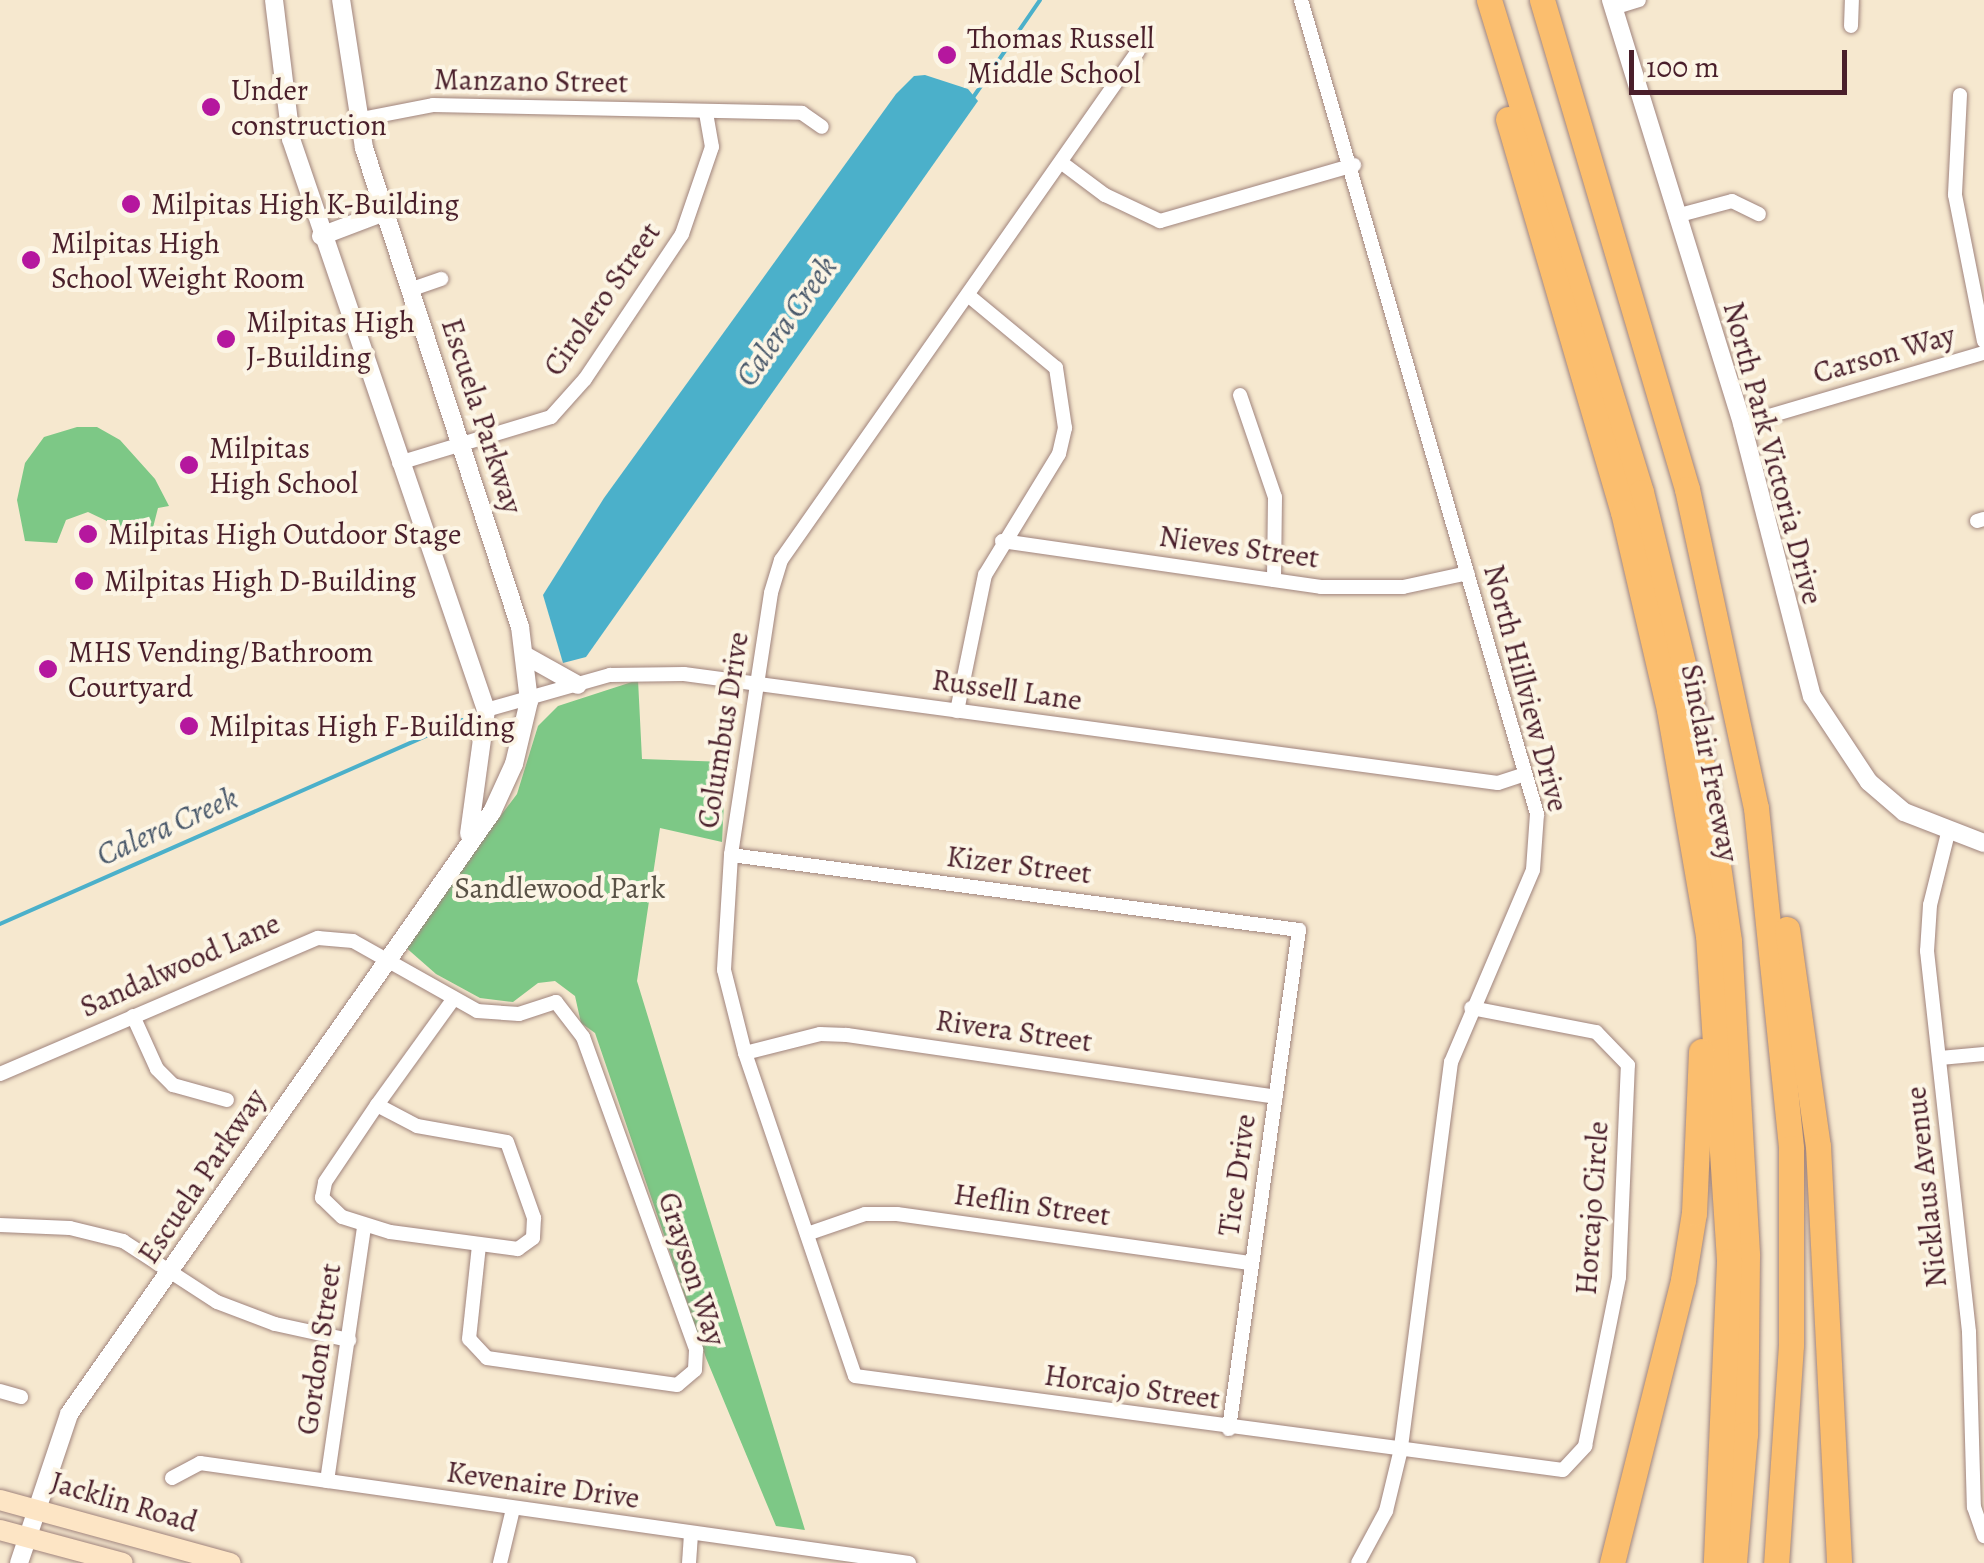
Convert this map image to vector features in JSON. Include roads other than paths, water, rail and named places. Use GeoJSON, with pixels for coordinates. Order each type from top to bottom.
{"type":"FeatureCollection","features":[{"type":"Feature","properties":{"kind":"highway","name":"Sinclair Freeway"},"geometry":{"type":"LineString","coordinates":[[1471,0],[1610,462],[1689,817],[1708,935],[1725,1148],[1727,1350],[1716,1563]]}},
{"type":"Feature","properties":{"kind":"highway"},"geometry":{"type":"LineString","coordinates":[[1489,0],[1641,492],[1688,683],[1711,817],[1729,941],[1747,1254],[1745,1434],[1734,1563]]}},
{"type":"Feature","properties":{"kind":"highway","name":"Sinclair Freeway"},"geometry":{"type":"LineString","coordinates":[[1542,0],[1687,489],[1756,808],[1784,1039],[1792,1165],[1790,1345],[1776,1563]]}},
{"type":"Feature","properties":{"kind":"highway"},"geometry":{"type":"LineString","coordinates":[[1756,808],[1799,983],[1815,1113],[1838,1563]]}},
{"type":"Feature","properties":{"kind":"highway"},"geometry":{"type":"LineString","coordinates":[[1612,1563],[1666,1366],[1694,1213],[1702,1004],[1689,817]]}},
{"type":"Feature","properties":{"kind":"main road","name":"Jacklin Road"},"geometry":{"type":"LineString","coordinates":[[0,1500],[232,1563]]}},
{"type":"Feature","properties":{"kind":"main road","name":"Jacklin Road"},"geometry":{"type":"LineString","coordinates":[[0,1530],[122,1563]]}},
{"type":"Feature","properties":{"kind":"street","name":"Escuela Parkway"},"geometry":{"type":"LineString","coordinates":[[274,0],[281,86],[321,236],[486,710],[484,757],[468,838]]}},
{"type":"Feature","properties":{"kind":"street","name":"Escuela Parkway"},"geometry":{"type":"LineString","coordinates":[[19,1563],[69,1414],[468,838],[500,798],[529,701],[528,657],[464,445],[356,120],[341,0]]}},
{"type":"Feature","properties":{"kind":"street","name":"North Hillview Drive"},"geometry":{"type":"LineString","coordinates":[[1301,0],[1354,166],[1537,814],[1532,870],[1451,1062],[1400,1453],[1386,1511],[1358,1563]]}},
{"type":"Feature","properties":{"kind":"street"},"geometry":{"type":"LineString","coordinates":[[1612,4],[1640,0]]}},
{"type":"Feature","properties":{"kind":"street"},"geometry":{"type":"LineString","coordinates":[[1851,26],[1852,0]]}},
{"type":"Feature","properties":{"kind":"street","name":"North Park Victoria Drive"},"geometry":{"type":"LineString","coordinates":[[1612,4],[1742,424],[1812,696],[1869,782],[1904,812],[1948,833],[1984,843]]}},
{"type":"Feature","properties":{"kind":"street","name":"Columbus Drive"},"geometry":{"type":"LineString","coordinates":[[855,1376],[745,1053],[724,970],[731,855],[781,560],[1138,51]]}},
{"type":"Feature","properties":{"kind":"street"},"geometry":{"type":"LineString","coordinates":[[1960,94],[1955,195],[1984,341]]}},
{"type":"Feature","properties":{"kind":"street","name":"Manzano Street"},"geometry":{"type":"LineString","coordinates":[[356,120],[433,105],[802,113],[822,127]]}},
{"type":"Feature","properties":{"kind":"street","name":"Cirolero Street"},"geometry":{"type":"LineString","coordinates":[[399,464],[551,417],[585,379],[682,234],[712,147],[706,112]]}},
{"type":"Feature","properties":{"kind":"street"},"geometry":{"type":"LineString","coordinates":[[1062,162],[1105,194],[1160,221],[1354,166]]}},
{"type":"Feature","properties":{"kind":"street"},"geometry":{"type":"LineString","coordinates":[[1676,216],[1732,201],[1759,214]]}},
{"type":"Feature","properties":{"kind":"street"},"geometry":{"type":"LineString","coordinates":[[321,236],[388,211]]}},
{"type":"Feature","properties":{"kind":"street"},"geometry":{"type":"LineString","coordinates":[[412,289],[441,279]]}},
{"type":"Feature","properties":{"kind":"street"},"geometry":{"type":"LineString","coordinates":[[956,712],[985,574],[1002,541],[1060,454],[1062,400],[1056,368],[969,296]]}},
{"type":"Feature","properties":{"kind":"street","name":"Carson Way"},"geometry":{"type":"LineString","coordinates":[[1742,424],[1984,353]]}},
{"type":"Feature","properties":{"kind":"street"},"geometry":{"type":"LineString","coordinates":[[1240,395],[1275,496],[1274,580]]}},
{"type":"Feature","properties":{"kind":"street","name":"Nieves Street"},"geometry":{"type":"LineString","coordinates":[[1002,541],[1274,580],[1404,587],[1468,573]]}},
{"type":"Feature","properties":{"kind":"street"},"geometry":{"type":"LineString","coordinates":[[528,657],[578,686]]}},
{"type":"Feature","properties":{"kind":"street","name":"Russell Lane"},"geometry":{"type":"LineString","coordinates":[[486,710],[635,672],[758,683],[1498,783],[1524,775]]}},
{"type":"Feature","properties":{"kind":"street","name":"Nicklaus Avenue"},"geometry":{"type":"LineString","coordinates":[[1948,833],[1930,905],[1927,951],[1970,1332],[1974,1507],[1984,1536]]}},
{"type":"Feature","properties":{"kind":"street","name":"Kizer Street"},"geometry":{"type":"LineString","coordinates":[[731,855],[1299,930]]}},
{"type":"Feature","properties":{"kind":"street","name":"Tice Drive"},"geometry":{"type":"LineString","coordinates":[[1229,1429],[1299,930]]}},
{"type":"Feature","properties":{"kind":"street","name":"Sandalwood Lane"},"geometry":{"type":"LineString","coordinates":[[0,1074],[318,938],[353,941],[452,1001],[478,1011],[519,1014],[556,1002],[582,1037]]}},
{"type":"Feature","properties":{"kind":"street"},"geometry":{"type":"LineString","coordinates":[[377,1105],[417,1126],[507,1142],[534,1218],[533,1238],[518,1249],[479,1245],[364,1226],[326,1206],[322,1190],[377,1105],[452,1001]]}},
{"type":"Feature","properties":{"kind":"street","name":"Horcajo Circle"},"geometry":{"type":"LineString","coordinates":[[1400,1453],[1542,1472],[1578,1461],[1619,1277],[1628,1065],[1596,1032],[1471,1008]]}},
{"type":"Feature","properties":{"kind":"street"},"geometry":{"type":"LineString","coordinates":[[133,1016],[157,1069],[173,1085],[227,1100]]}},
{"type":"Feature","properties":{"kind":"street","name":"Rivera Street"},"geometry":{"type":"LineString","coordinates":[[745,1053],[820,1034],[847,1035],[1276,1097]]}},
{"type":"Feature","properties":{"kind":"street","name":"Grayson Way"},"geometry":{"type":"LineString","coordinates":[[479,1245],[468,1339],[488,1358],[677,1385],[694,1370],[696,1350],[582,1037]]}},
{"type":"Feature","properties":{"kind":"street"},"geometry":{"type":"LineString","coordinates":[[1940,1058],[1984,1054]]}},
{"type":"Feature","properties":{"kind":"street","name":"Heflin Street"},"geometry":{"type":"LineString","coordinates":[[807,1234],[865,1214],[897,1214],[1252,1263]]}},
{"type":"Feature","properties":{"kind":"street"},"geometry":{"type":"LineString","coordinates":[[0,1225],[70,1228],[123,1241],[217,1302],[260,1319],[349,1340]]}},
{"type":"Feature","properties":{"kind":"street","name":"Gordon Street"},"geometry":{"type":"LineString","coordinates":[[327,1481],[364,1226]]}},
{"type":"Feature","properties":{"kind":"street","name":"Horcajo Street"},"geometry":{"type":"LineString","coordinates":[[855,1376],[1400,1453]]}},
{"type":"Feature","properties":{"kind":"street"},"geometry":{"type":"LineString","coordinates":[[0,1391],[21,1397]]}},
{"type":"Feature","properties":{"kind":"street","name":"Kevenaire Drive"},"geometry":{"type":"LineString","coordinates":[[172,1478],[200,1463],[909,1563]]}},
{"type":"Feature","properties":{"kind":"street"},"geometry":{"type":"LineString","coordinates":[[500,1563],[513,1509]]}},
{"type":"Feature","properties":{"kind":"street"},"geometry":{"type":"LineString","coordinates":[[689,1563],[691,1534]]}},
{"type":"Feature","properties":{"kind":"water"},"geometry":{"type":"Polygon","coordinates":[[[925,75],[968,89],[978,101],[586,657],[563,663],[543,595],[604,498],[896,94],[914,76],[925,75]]]}},
{"type":"Feature","properties":{"kind":"waterway","name":"Calera Creek"},"geometry":{"type":"LineString","coordinates":[[972,99],[1040,0]]}},
{"type":"Feature","properties":{"kind":"waterway","name":"Calera Creek"},"geometry":{"type":"LineString","coordinates":[[0,924],[462,720]]}},
{"type":"Feature","properties":{"kind":"place","name":"Thomas Russell Middle School"},"geometry":{"type":"Point","coordinates":[947,55]}},
{"type":"Feature","properties":{"kind":"place","name":"Under construction"},"geometry":{"type":"Point","coordinates":[211,107]}},
{"type":"Feature","properties":{"kind":"place","name":"Milpitas High K-Building"},"geometry":{"type":"Point","coordinates":[131,204]}},
{"type":"Feature","properties":{"kind":"place","name":"Milpitas High School Weight Room"},"geometry":{"type":"Point","coordinates":[31,260]}},
{"type":"Feature","properties":{"kind":"place","name":"Milpitas High J-Building"},"geometry":{"type":"Point","coordinates":[226,339]}},
{"type":"Feature","properties":{"kind":"place","name":"Milpitas High School"},"geometry":{"type":"Point","coordinates":[189,465]}},
{"type":"Feature","properties":{"kind":"place","name":"Milpitas High Outdoor Stage"},"geometry":{"type":"Point","coordinates":[88,534]}},
{"type":"Feature","properties":{"kind":"place","name":"Milpitas High D-Building"},"geometry":{"type":"Point","coordinates":[84,581]}},
{"type":"Feature","properties":{"kind":"place","name":"MHS Vending/Bathroom Courtyard"},"geometry":{"type":"Point","coordinates":[48,669]}},
{"type":"Feature","properties":{"kind":"place","name":"Milpitas High F-Building"},"geometry":{"type":"Point","coordinates":[189,726]}},
{"type":"Feature","properties":{"kind":"park label","name":"Sandlewood Park"},"geometry":{"type":"Point","coordinates":[560,888]}}]}
